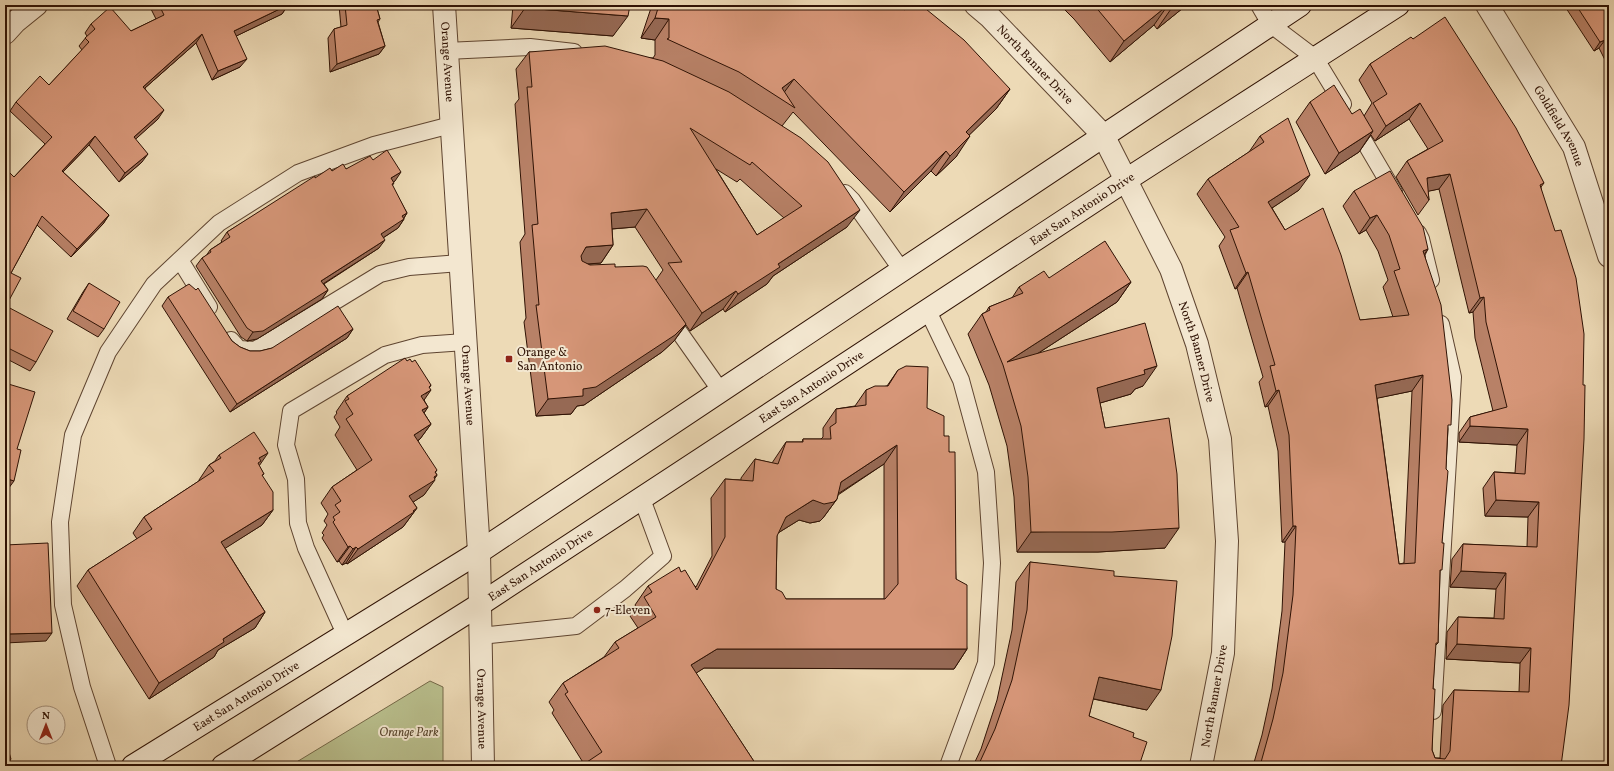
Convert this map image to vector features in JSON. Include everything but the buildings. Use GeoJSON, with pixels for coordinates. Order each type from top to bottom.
{"type":"FeatureCollection","features":[{"type":"Feature","properties":{"kind":"main road"},"geometry":{"type":"LineString","coordinates":[[5,33],[15,22],[36,5]]}},
{"type":"Feature","properties":{"kind":"main road","name":"Orange Avenue"},"geometry":{"type":"LineString","coordinates":[[444,5],[479,552],[483,766]]}},
{"type":"Feature","properties":{"kind":"main road","name":"North Banner Drive"},"geometry":{"type":"LineString","coordinates":[[976,5],[989,16],[1103,134],[1171,269],[1197,344],[1220,439],[1227,541],[1223,653],[1201,766]]}},
{"type":"Feature","properties":{"kind":"main road","name":"East San Antonio Drive"},"geometry":{"type":"LineString","coordinates":[[133,766],[479,552],[1103,134],[1300,5]]}},
{"type":"Feature","properties":{"kind":"main road","name":"East San Antonio Drive"},"geometry":{"type":"LineString","coordinates":[[223,766],[479,605],[1126,180],[1398,5]]}},
{"type":"Feature","properties":{"kind":"main road","name":"Goldfield Avenue"},"geometry":{"type":"LineString","coordinates":[[1487,5],[1574,147],[1609,256]]}},
{"type":"Feature","properties":{"kind":"lane"},"geometry":{"type":"LineString","coordinates":[[1259,5],[1270,24],[1315,58],[1421,239],[1453,377],[1433,722]]}},
{"type":"Feature","properties":{"kind":"lane"},"geometry":{"type":"LineString","coordinates":[[446,51],[530,47],[587,54]]}},
{"type":"Feature","properties":{"kind":"lane"},"geometry":{"type":"LineString","coordinates":[[108,766],[82,687],[64,605],[60,522],[73,435],[108,352],[154,284],[219,223],[298,173],[374,145],[451,125]]}},
{"type":"Feature","properties":{"kind":"lane"},"geometry":{"type":"LineString","coordinates":[[835,184],[852,200],[901,269]]}},
{"type":"Feature","properties":{"kind":"lane"},"geometry":{"type":"LineString","coordinates":[[180,260],[220,323],[239,348],[255,350],[380,274],[409,267],[460,263]]}},
{"type":"Feature","properties":{"kind":"lane"},"geometry":{"type":"LineString","coordinates":[[658,301],[720,390]]}},
{"type":"Feature","properties":{"kind":"lane"},"geometry":{"type":"LineString","coordinates":[[928,311],[961,380],[986,472],[992,562],[986,663],[948,766]]}},
{"type":"Feature","properties":{"kind":"lane"},"geometry":{"type":"LineString","coordinates":[[345,634],[306,548],[298,523],[296,479],[286,445],[291,411],[385,355],[422,345],[465,342]]}},
{"type":"Feature","properties":{"kind":"lane"},"geometry":{"type":"LineString","coordinates":[[480,636],[576,626],[625,589],[663,556],[642,499]]}},
{"type":"Feature","properties":{"kind":"green space","name":"Orange Park"},"geometry":{"type":"Polygon","coordinates":[[[430,681],[443,687],[443,766],[290,766],[430,681]]]}},
{"type":"Feature","properties":{"kind":"place","name":"Orange & San Antonio"},"geometry":{"type":"Point","coordinates":[509,359]}},
{"type":"Feature","properties":{"kind":"place","name":"7-Eleven"},"geometry":{"type":"Point","coordinates":[597,610]}}]}
